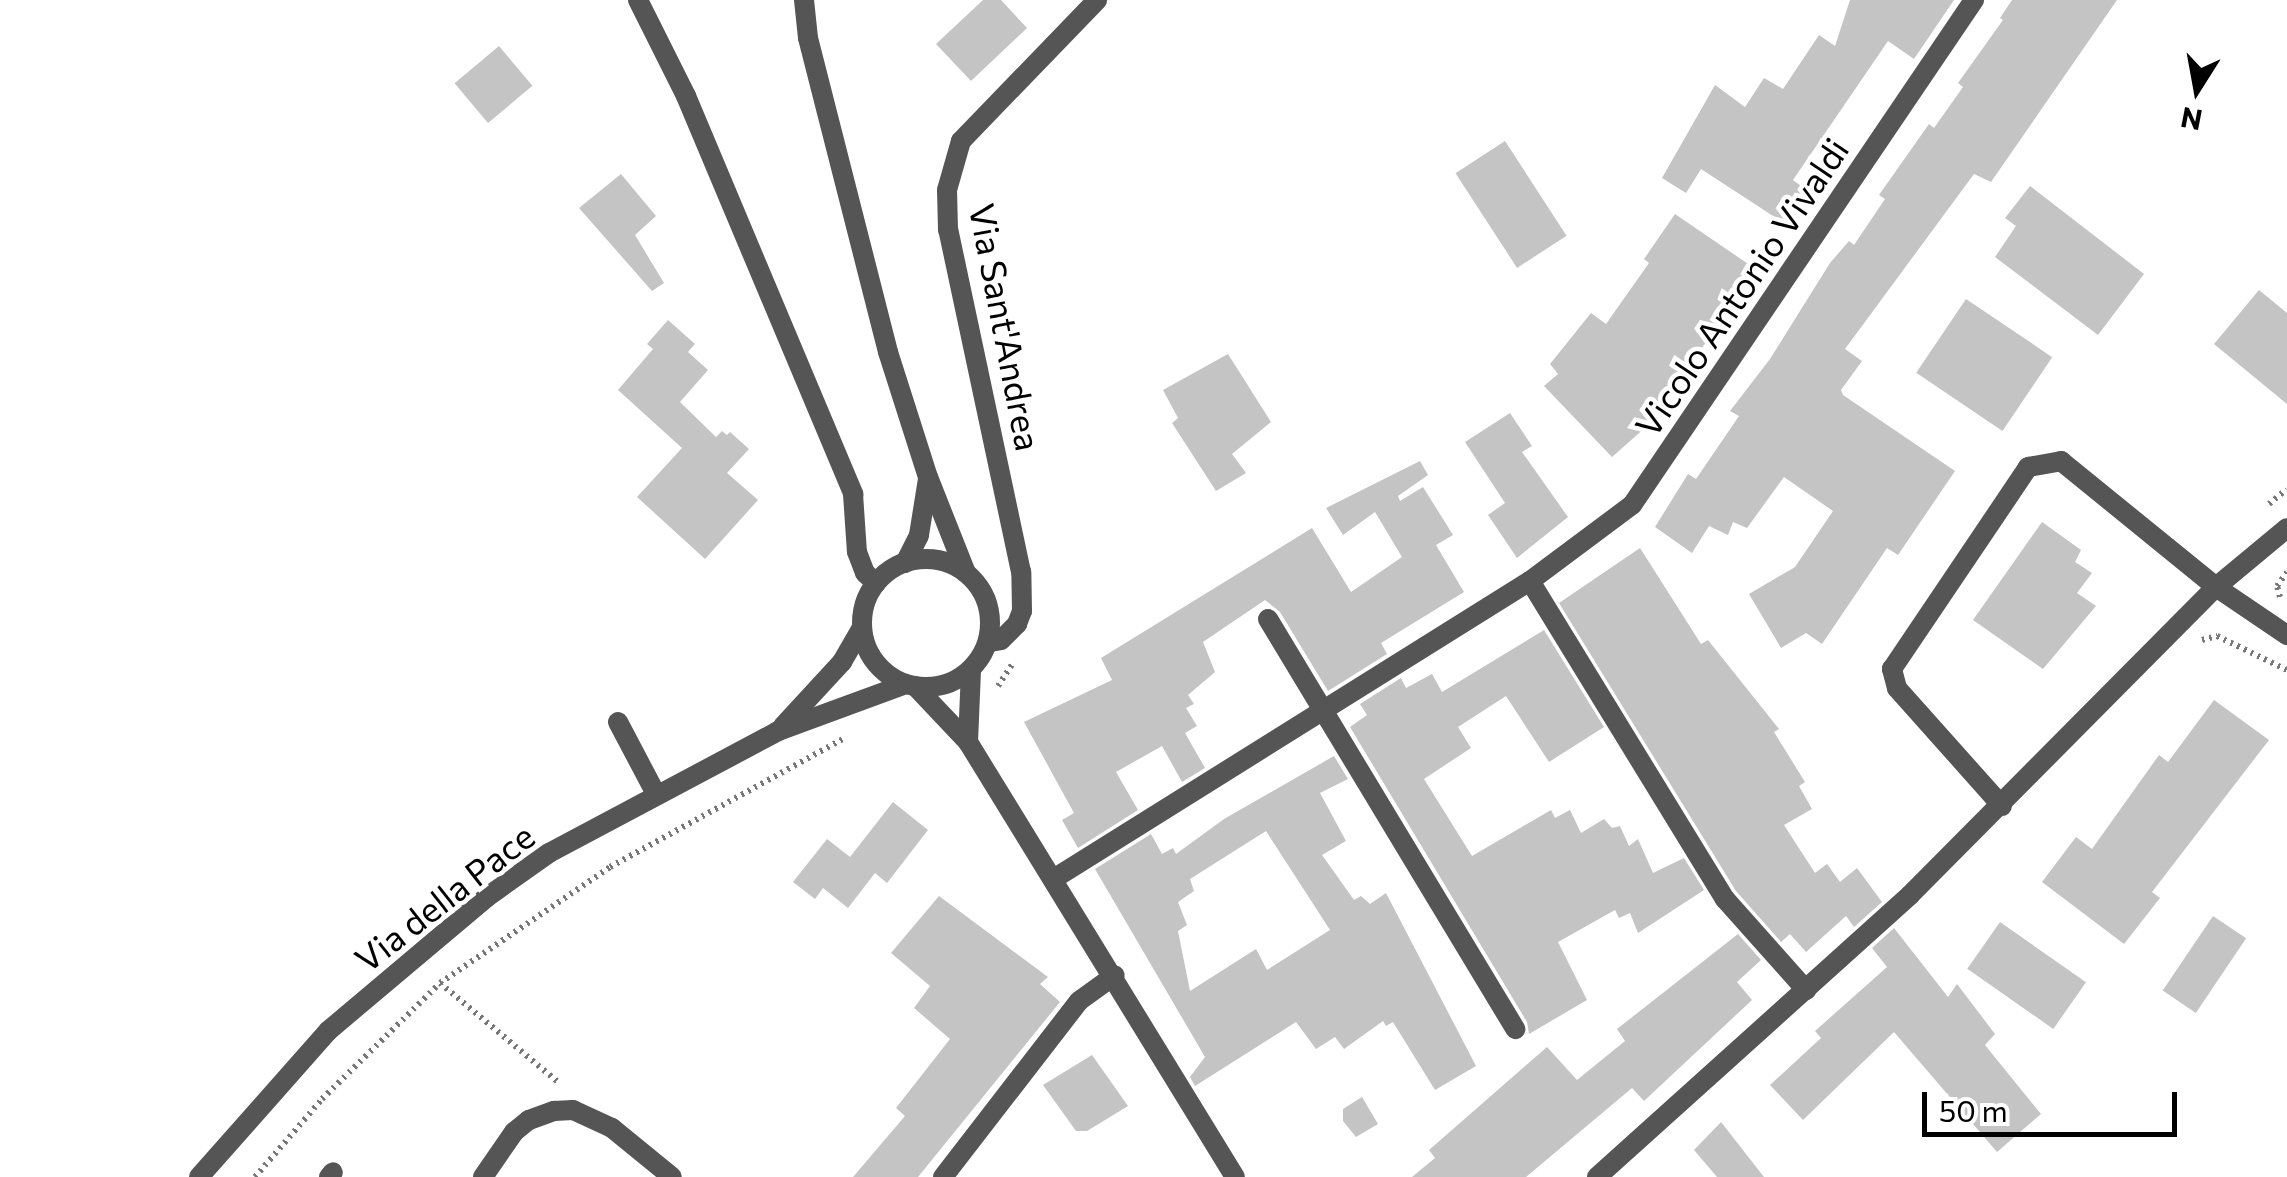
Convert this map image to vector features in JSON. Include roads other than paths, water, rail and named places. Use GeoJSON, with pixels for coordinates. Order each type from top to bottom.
{"type":"FeatureCollection","features":[{"type":"Feature","properties":{"kind":"street"},"geometry":{"type":"LineString","coordinates":[[638,0],[686,96],[853,494],[856,552],[865,573],[876,584]]}},
{"type":"Feature","properties":{"kind":"street"},"geometry":{"type":"LineString","coordinates":[[804,0],[808,38],[888,352],[928,477],[966,573],[984,594],[990,611],[988,642],[972,669],[948,684],[910,685]]}},
{"type":"Feature","properties":{"kind":"street","name":"Via Sant'Andrea"},"geometry":{"type":"LineString","coordinates":[[988,642],[1001,640],[1017,624],[1021,572],[948,230],[947,190],[961,142],[1096,0]]}},
{"type":"Feature","properties":{"kind":"street","name":"Vicolo Antonio Vivaldi"},"geometry":{"type":"LineString","coordinates":[[1055,878],[1530,581],[1632,505],[1974,0]]}},
{"type":"Feature","properties":{"kind":"street"},"geometry":{"type":"LineString","coordinates":[[2002,806],[1897,688],[1892,670],[2028,467],[2061,461],[2216,587],[2287,635]]}},
{"type":"Feature","properties":{"kind":"street"},"geometry":{"type":"LineString","coordinates":[[928,477],[918,535],[905,562],[876,584],[866,600],[862,628],[869,653],[880,668],[910,685],[968,742],[1115,976],[1233,1176]]}},
{"type":"Feature","properties":{"kind":"street"},"geometry":{"type":"LineString","coordinates":[[1597,1177],[1806,990],[2002,806],[2216,587],[2287,528]]}},
{"type":"Feature","properties":{"kind":"street"},"geometry":{"type":"LineString","coordinates":[[905,562],[941,560],[966,573]]}},
{"type":"Feature","properties":{"kind":"street"},"geometry":{"type":"LineString","coordinates":[[1530,581],[1725,899],[1806,990]]}},
{"type":"Feature","properties":{"kind":"street"},"geometry":{"type":"LineString","coordinates":[[1268,619],[1515,1029]]}},
{"type":"Feature","properties":{"kind":"street","name":"Via della Pace"},"geometry":{"type":"LineString","coordinates":[[778,731],[842,662],[862,628]]}},
{"type":"Feature","properties":{"kind":"street"},"geometry":{"type":"LineString","coordinates":[[968,742],[972,669]]}},
{"type":"Feature","properties":{"kind":"street","name":"Via della Pace"},"geometry":{"type":"LineString","coordinates":[[200,1177],[328,1031],[487,897],[550,853],[778,731],[910,685]]}},
{"type":"Feature","properties":{"kind":"street"},"geometry":{"type":"LineString","coordinates":[[618,722],[656,794]]}},
{"type":"Feature","properties":{"kind":"street"},"geometry":{"type":"LineString","coordinates":[[944,1177],[1079,1002],[1115,976]]}},
{"type":"Feature","properties":{"kind":"street"},"geometry":{"type":"LineString","coordinates":[[484,1177],[514,1132],[530,1120],[573,1110],[612,1128],[672,1177]]}}]}
